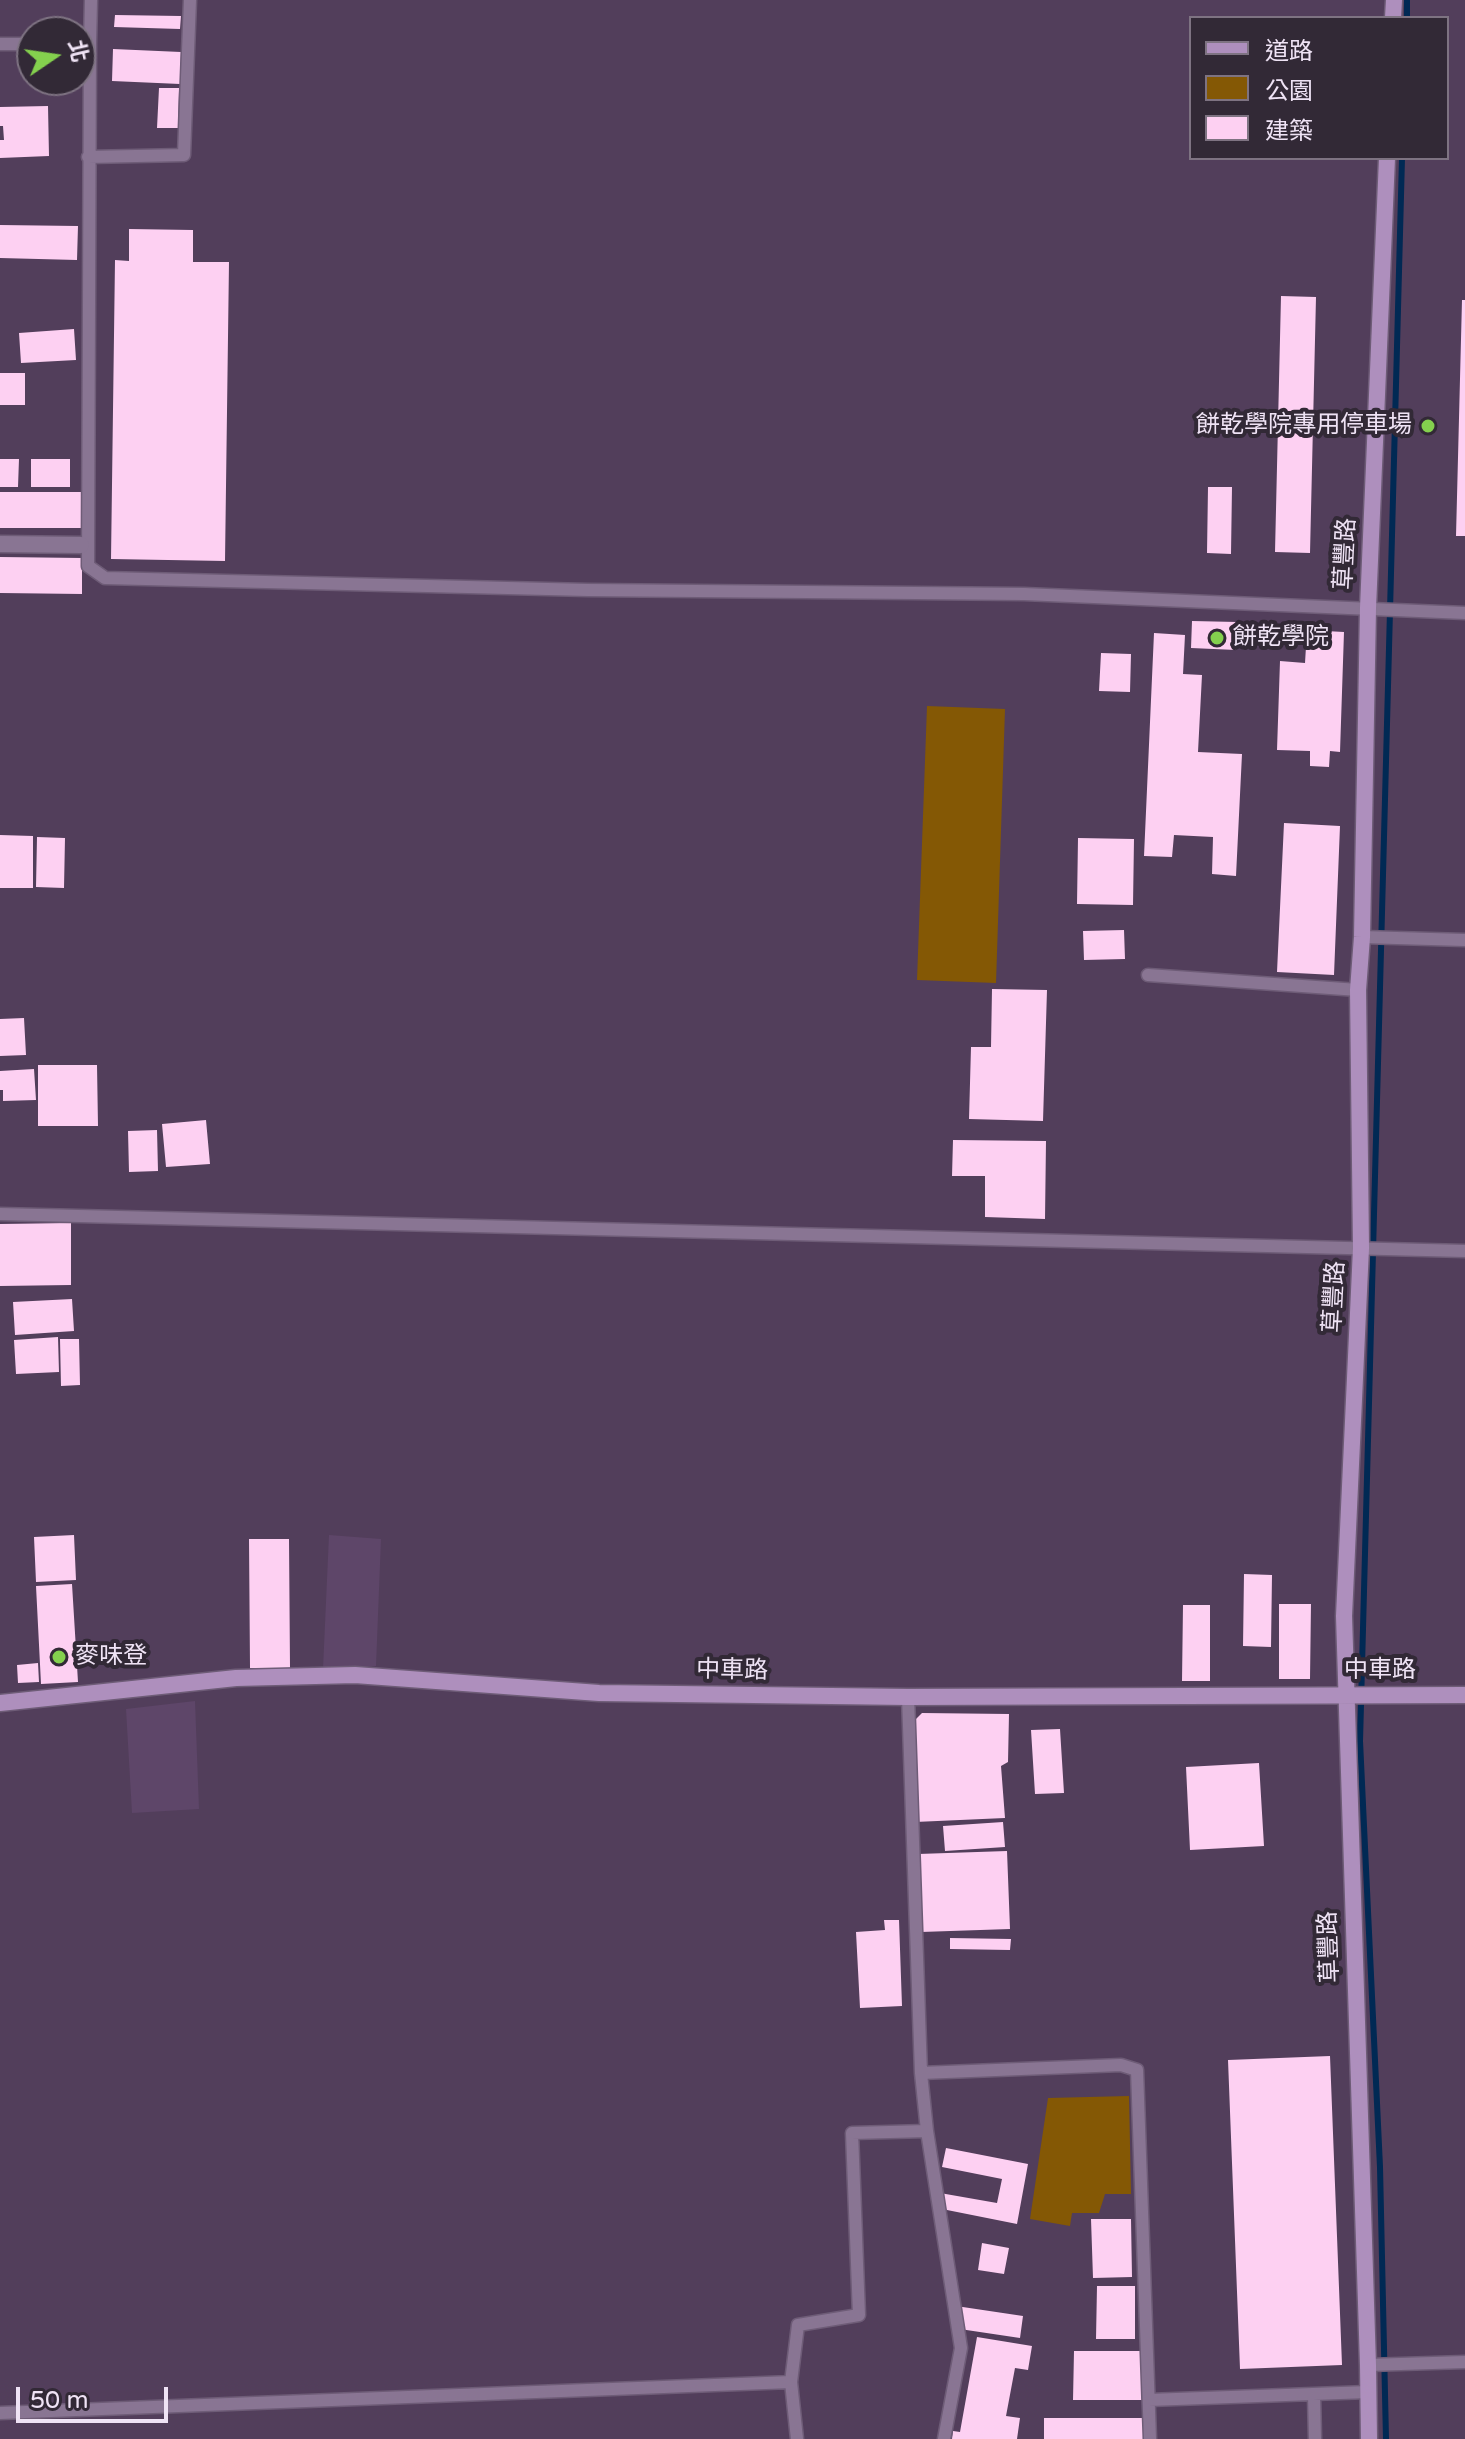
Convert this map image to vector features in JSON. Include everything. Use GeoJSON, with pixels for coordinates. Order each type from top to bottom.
{"type":"FeatureCollection","features":[{"type":"Feature","properties":{"kind":"street","name":"草豐路"},"geometry":{"type":"LineString","coordinates":[[1369,2439],[1344,1616],[1361,1248],[1358,990],[1362,937],[1368,608],[1387,160]]}},
{"type":"Feature","properties":{"kind":"street"},"geometry":{"type":"LineString","coordinates":[[0,544],[81,545]]}},
{"type":"Feature","properties":{"kind":"street","name":"中車路"},"geometry":{"type":"LineString","coordinates":[[0,1703],[236,1678],[355,1675],[599,1693],[908,1697],[1465,1695]]}},
{"type":"Feature","properties":{"kind":"lane"},"geometry":{"type":"LineString","coordinates":[[88,157],[184,155],[190,0]]}},
{"type":"Feature","properties":{"kind":"lane"},"geometry":{"type":"LineString","coordinates":[[86,96],[88,566],[105,578],[588,590],[1024,594],[1465,613]]}},
{"type":"Feature","properties":{"kind":"lane"},"geometry":{"type":"LineString","coordinates":[[1362,937],[1465,940]]}},
{"type":"Feature","properties":{"kind":"lane"},"geometry":{"type":"LineString","coordinates":[[1148,975],[1358,990]]}},
{"type":"Feature","properties":{"kind":"lane"},"geometry":{"type":"LineString","coordinates":[[0,1214],[1465,1251]]}},
{"type":"Feature","properties":{"kind":"lane"},"geometry":{"type":"LineString","coordinates":[[908,1697],[921,2073],[927,2131],[961,2348],[944,2439]]}},
{"type":"Feature","properties":{"kind":"lane"},"geometry":{"type":"LineString","coordinates":[[921,2073],[1121,2065],[1137,2070],[1150,2439]]}},
{"type":"Feature","properties":{"kind":"lane"},"geometry":{"type":"LineString","coordinates":[[797,2439],[791,2382],[798,2325],[859,2315],[852,2133],[927,2131]]}},
{"type":"Feature","properties":{"kind":"lane"},"geometry":{"type":"LineString","coordinates":[[1368,2365],[1465,2362]]}},
{"type":"Feature","properties":{"kind":"lane"},"geometry":{"type":"LineString","coordinates":[[0,2413],[791,2382]]}},
{"type":"Feature","properties":{"kind":"lane"},"geometry":{"type":"LineString","coordinates":[[1149,2400],[1368,2392]]}},
{"type":"Feature","properties":{"kind":"lane"},"geometry":{"type":"LineString","coordinates":[[1314,2395],[1315,2439]]}},
{"type":"Feature","properties":{"kind":"shaded area"},"geometry":{"type":"Polygon","coordinates":[[[329,1535],[381,1539],[376,1666],[323,1669],[329,1535]]]}},
{"type":"Feature","properties":{"kind":"shaded area"},"geometry":{"type":"Polygon","coordinates":[[[195,1701],[199,1809],[132,1813],[126,1709],[195,1701]]]}},
{"type":"Feature","properties":{"kind":"green space"},"geometry":{"type":"Polygon","coordinates":[[[927,706],[1005,709],[996,983],[917,980],[927,706]]]}},
{"type":"Feature","properties":{"kind":"green space"},"geometry":{"type":"Polygon","coordinates":[[[1129,2096],[1131,2194],[1105,2194],[1099,2213],[1072,2213],[1070,2226],[1030,2219],[1048,2098],[1129,2096]]]}},
{"type":"Feature","properties":{"kind":"building"},"geometry":{"type":"Polygon","coordinates":[[[115,15],[181,16],[180,29],[114,27],[115,15]]]}},
{"type":"Feature","properties":{"kind":"building"},"geometry":{"type":"Polygon","coordinates":[[[113,49],[181,52],[180,84],[112,81],[113,49]]]}},
{"type":"Feature","properties":{"kind":"building"},"geometry":{"type":"Polygon","coordinates":[[[159,88],[179,88],[178,128],[157,128],[159,88]]]}},
{"type":"Feature","properties":{"kind":"building"},"geometry":{"type":"Polygon","coordinates":[[[48,106],[49,156],[0,158],[0,140],[4,140],[0,107],[48,106]]]}},
{"type":"Feature","properties":{"kind":"building"},"geometry":{"type":"Polygon","coordinates":[[[0,225],[78,226],[77,260],[0,258],[0,225]]]}},
{"type":"Feature","properties":{"kind":"building"},"geometry":{"type":"Polygon","coordinates":[[[129,229],[193,230],[193,262],[229,262],[225,561],[111,559],[115,260],[129,261],[129,229]]]}},
{"type":"Feature","properties":{"kind":"building"},"geometry":{"type":"Polygon","coordinates":[[[1281,296],[1316,297],[1310,553],[1275,552],[1281,296]]]}},
{"type":"Feature","properties":{"kind":"building"},"geometry":{"type":"Polygon","coordinates":[[[1462,300],[1465,300],[1465,536],[1456,536],[1462,300]]]}},
{"type":"Feature","properties":{"kind":"building"},"geometry":{"type":"Polygon","coordinates":[[[74,329],[76,360],[21,363],[19,333],[74,329]]]}},
{"type":"Feature","properties":{"kind":"building"},"geometry":{"type":"Polygon","coordinates":[[[0,373],[25,373],[25,405],[0,405],[0,373]]]}},
{"type":"Feature","properties":{"kind":"building"},"geometry":{"type":"Polygon","coordinates":[[[0,459],[19,459],[18,487],[0,487],[0,459]]]}},
{"type":"Feature","properties":{"kind":"building"},"geometry":{"type":"Polygon","coordinates":[[[31,459],[70,459],[70,487],[31,487],[31,459]]]}},
{"type":"Feature","properties":{"kind":"building"},"geometry":{"type":"Polygon","coordinates":[[[1208,487],[1232,487],[1231,554],[1207,553],[1208,487]]]}},
{"type":"Feature","properties":{"kind":"building"},"geometry":{"type":"Polygon","coordinates":[[[0,492],[82,492],[82,528],[0,528],[0,492]]]}},
{"type":"Feature","properties":{"kind":"building"},"geometry":{"type":"Polygon","coordinates":[[[0,557],[82,558],[82,594],[0,593],[0,557]]]}},
{"type":"Feature","properties":{"kind":"building"},"geometry":{"type":"Polygon","coordinates":[[[1192,621],[1237,622],[1236,650],[1191,648],[1192,621]]]}},
{"type":"Feature","properties":{"kind":"building"},"geometry":{"type":"Polygon","coordinates":[[[1307,630],[1344,632],[1340,752],[1330,751],[1329,767],[1310,766],[1310,751],[1277,750],[1280,661],[1305,663],[1307,630]]]}},
{"type":"Feature","properties":{"kind":"building"},"geometry":{"type":"Polygon","coordinates":[[[1154,633],[1185,635],[1183,674],[1202,675],[1198,752],[1242,754],[1236,876],[1212,874],[1213,837],[1174,835],[1172,857],[1144,856],[1154,633]]]}},
{"type":"Feature","properties":{"kind":"building"},"geometry":{"type":"Polygon","coordinates":[[[1101,653],[1131,654],[1130,692],[1099,691],[1101,653]]]}},
{"type":"Feature","properties":{"kind":"building"},"geometry":{"type":"Polygon","coordinates":[[[1284,823],[1340,826],[1334,975],[1277,972],[1284,823]]]}},
{"type":"Feature","properties":{"kind":"building"},"geometry":{"type":"Polygon","coordinates":[[[0,835],[33,836],[33,888],[0,888],[0,835]]]}},
{"type":"Feature","properties":{"kind":"building"},"geometry":{"type":"Polygon","coordinates":[[[37,837],[65,838],[64,888],[36,887],[37,837]]]}},
{"type":"Feature","properties":{"kind":"building"},"geometry":{"type":"Polygon","coordinates":[[[1078,838],[1134,839],[1133,905],[1077,904],[1078,838]]]}},
{"type":"Feature","properties":{"kind":"building"},"geometry":{"type":"Polygon","coordinates":[[[1124,930],[1125,959],[1084,960],[1083,931],[1124,930]]]}},
{"type":"Feature","properties":{"kind":"building"},"geometry":{"type":"Polygon","coordinates":[[[992,989],[1047,990],[1043,1121],[969,1119],[971,1047],[991,1047],[992,989]]]}},
{"type":"Feature","properties":{"kind":"building"},"geometry":{"type":"Polygon","coordinates":[[[24,1018],[26,1055],[0,1056],[0,1019],[24,1018]]]}},
{"type":"Feature","properties":{"kind":"building"},"geometry":{"type":"Polygon","coordinates":[[[38,1065],[97,1065],[98,1126],[38,1126],[38,1065]]]}},
{"type":"Feature","properties":{"kind":"building"},"geometry":{"type":"Polygon","coordinates":[[[34,1069],[36,1100],[3,1101],[0,1071],[34,1069]]]}},
{"type":"Feature","properties":{"kind":"building"},"geometry":{"type":"Polygon","coordinates":[[[206,1120],[210,1164],[166,1167],[162,1124],[206,1120]]]}},
{"type":"Feature","properties":{"kind":"building"},"geometry":{"type":"Polygon","coordinates":[[[157,1130],[158,1171],[129,1172],[128,1131],[157,1130]]]}},
{"type":"Feature","properties":{"kind":"building"},"geometry":{"type":"Polygon","coordinates":[[[953,1140],[1046,1141],[1045,1219],[985,1217],[985,1176],[952,1176],[953,1140]]]}},
{"type":"Feature","properties":{"kind":"building"},"geometry":{"type":"Polygon","coordinates":[[[71,1223],[71,1285],[0,1286],[0,1224],[71,1223]]]}},
{"type":"Feature","properties":{"kind":"building"},"geometry":{"type":"Polygon","coordinates":[[[72,1299],[74,1331],[15,1335],[13,1302],[72,1299]]]}},
{"type":"Feature","properties":{"kind":"building"},"geometry":{"type":"Polygon","coordinates":[[[58,1337],[59,1372],[16,1374],[14,1340],[58,1337]]]}},
{"type":"Feature","properties":{"kind":"building"},"geometry":{"type":"Polygon","coordinates":[[[60,1339],[79,1339],[80,1385],[61,1386],[60,1339]]]}},
{"type":"Feature","properties":{"kind":"building"},"geometry":{"type":"Polygon","coordinates":[[[74,1535],[76,1580],[36,1582],[34,1537],[74,1535]]]}},
{"type":"Feature","properties":{"kind":"building"},"geometry":{"type":"Polygon","coordinates":[[[249,1539],[289,1539],[290,1668],[250,1668],[249,1539]]]}},
{"type":"Feature","properties":{"kind":"building"},"geometry":{"type":"Polygon","coordinates":[[[1244,1574],[1272,1575],[1271,1647],[1243,1646],[1244,1574]]]}},
{"type":"Feature","properties":{"kind":"building"},"geometry":{"type":"Polygon","coordinates":[[[72,1584],[78,1682],[41,1684],[36,1586],[72,1584]]]}},
{"type":"Feature","properties":{"kind":"building"},"geometry":{"type":"Polygon","coordinates":[[[1279,1604],[1311,1604],[1310,1679],[1279,1679],[1279,1604]]]}},
{"type":"Feature","properties":{"kind":"building"},"geometry":{"type":"Polygon","coordinates":[[[1183,1605],[1210,1605],[1210,1681],[1182,1681],[1183,1605]]]}},
{"type":"Feature","properties":{"kind":"building"},"geometry":{"type":"Polygon","coordinates":[[[38,1663],[39,1682],[18,1683],[17,1665],[38,1663]]]}},
{"type":"Feature","properties":{"kind":"building"},"geometry":{"type":"Polygon","coordinates":[[[922,1713],[1009,1714],[1008,1762],[1001,1766],[1005,1818],[915,1822],[914,1721],[922,1713]]]}},
{"type":"Feature","properties":{"kind":"building"},"geometry":{"type":"Polygon","coordinates":[[[1060,1729],[1064,1793],[1035,1794],[1031,1730],[1060,1729]]]}},
{"type":"Feature","properties":{"kind":"building"},"geometry":{"type":"Polygon","coordinates":[[[1259,1763],[1264,1846],[1190,1850],[1186,1767],[1259,1763]]]}},
{"type":"Feature","properties":{"kind":"building"},"geometry":{"type":"Polygon","coordinates":[[[1003,1822],[1005,1847],[945,1851],[943,1826],[1003,1822]]]}},
{"type":"Feature","properties":{"kind":"building"},"geometry":{"type":"Polygon","coordinates":[[[1007,1851],[1010,1929],[921,1932],[918,1854],[1007,1851]]]}},
{"type":"Feature","properties":{"kind":"building"},"geometry":{"type":"Polygon","coordinates":[[[884,1920],[899,1920],[902,2006],[860,2008],[856,1932],[885,1930],[884,1920]]]}},
{"type":"Feature","properties":{"kind":"building"},"geometry":{"type":"Polygon","coordinates":[[[950,1938],[1011,1939],[1010,1950],[950,1949],[950,1938]]]}},
{"type":"Feature","properties":{"kind":"building"},"geometry":{"type":"Polygon","coordinates":[[[1330,2056],[1342,2365],[1240,2369],[1228,2060],[1330,2056]]]}},
{"type":"Feature","properties":{"kind":"building"},"geometry":{"type":"Polygon","coordinates":[[[946,2148],[1028,2164],[1017,2224],[937,2208],[940,2193],[997,2203],[1002,2179],[942,2167],[946,2148]]]}},
{"type":"Feature","properties":{"kind":"building"},"geometry":{"type":"Polygon","coordinates":[[[1091,2219],[1131,2219],[1132,2277],[1093,2278],[1091,2219]]]}},
{"type":"Feature","properties":{"kind":"building"},"geometry":{"type":"Polygon","coordinates":[[[982,2243],[1009,2248],[1004,2274],[978,2270],[982,2243]]]}},
{"type":"Feature","properties":{"kind":"building"},"geometry":{"type":"Polygon","coordinates":[[[1097,2286],[1135,2286],[1135,2339],[1096,2339],[1097,2286]]]}},
{"type":"Feature","properties":{"kind":"building"},"geometry":{"type":"Polygon","coordinates":[[[956,2306],[1023,2316],[1020,2338],[953,2328],[956,2306]]]}},
{"type":"Feature","properties":{"kind":"building"},"geometry":{"type":"Polygon","coordinates":[[[977,2337],[1032,2346],[1028,2370],[1015,2368],[1006,2416],[1020,2418],[1017,2439],[952,2439],[953,2431],[960,2432],[977,2337]]]}},
{"type":"Feature","properties":{"kind":"building"},"geometry":{"type":"Polygon","coordinates":[[[1074,2351],[1142,2351],[1142,2400],[1073,2400],[1074,2351]]]}},
{"type":"Feature","properties":{"kind":"building"},"geometry":{"type":"Polygon","coordinates":[[[1044,2418],[1143,2418],[1143,2439],[1044,2439],[1044,2418]]]}},
{"type":"Feature","properties":{"kind":"waterway"},"geometry":{"type":"LineString","coordinates":[[1407,0],[1407,16]]}},
{"type":"Feature","properties":{"kind":"waterway"},"geometry":{"type":"LineString","coordinates":[[1386,2439],[1380,2167],[1360,1741],[1402,160]]}},
{"type":"Feature","properties":{"kind":"place","name":"餅乾學院專用停車場"},"geometry":{"type":"Point","coordinates":[1428,426]}},
{"type":"Feature","properties":{"kind":"place","name":"餅乾學院"},"geometry":{"type":"Point","coordinates":[1217,638]}},
{"type":"Feature","properties":{"kind":"place","name":"麥味登"},"geometry":{"type":"Point","coordinates":[59,1657]}}]}
